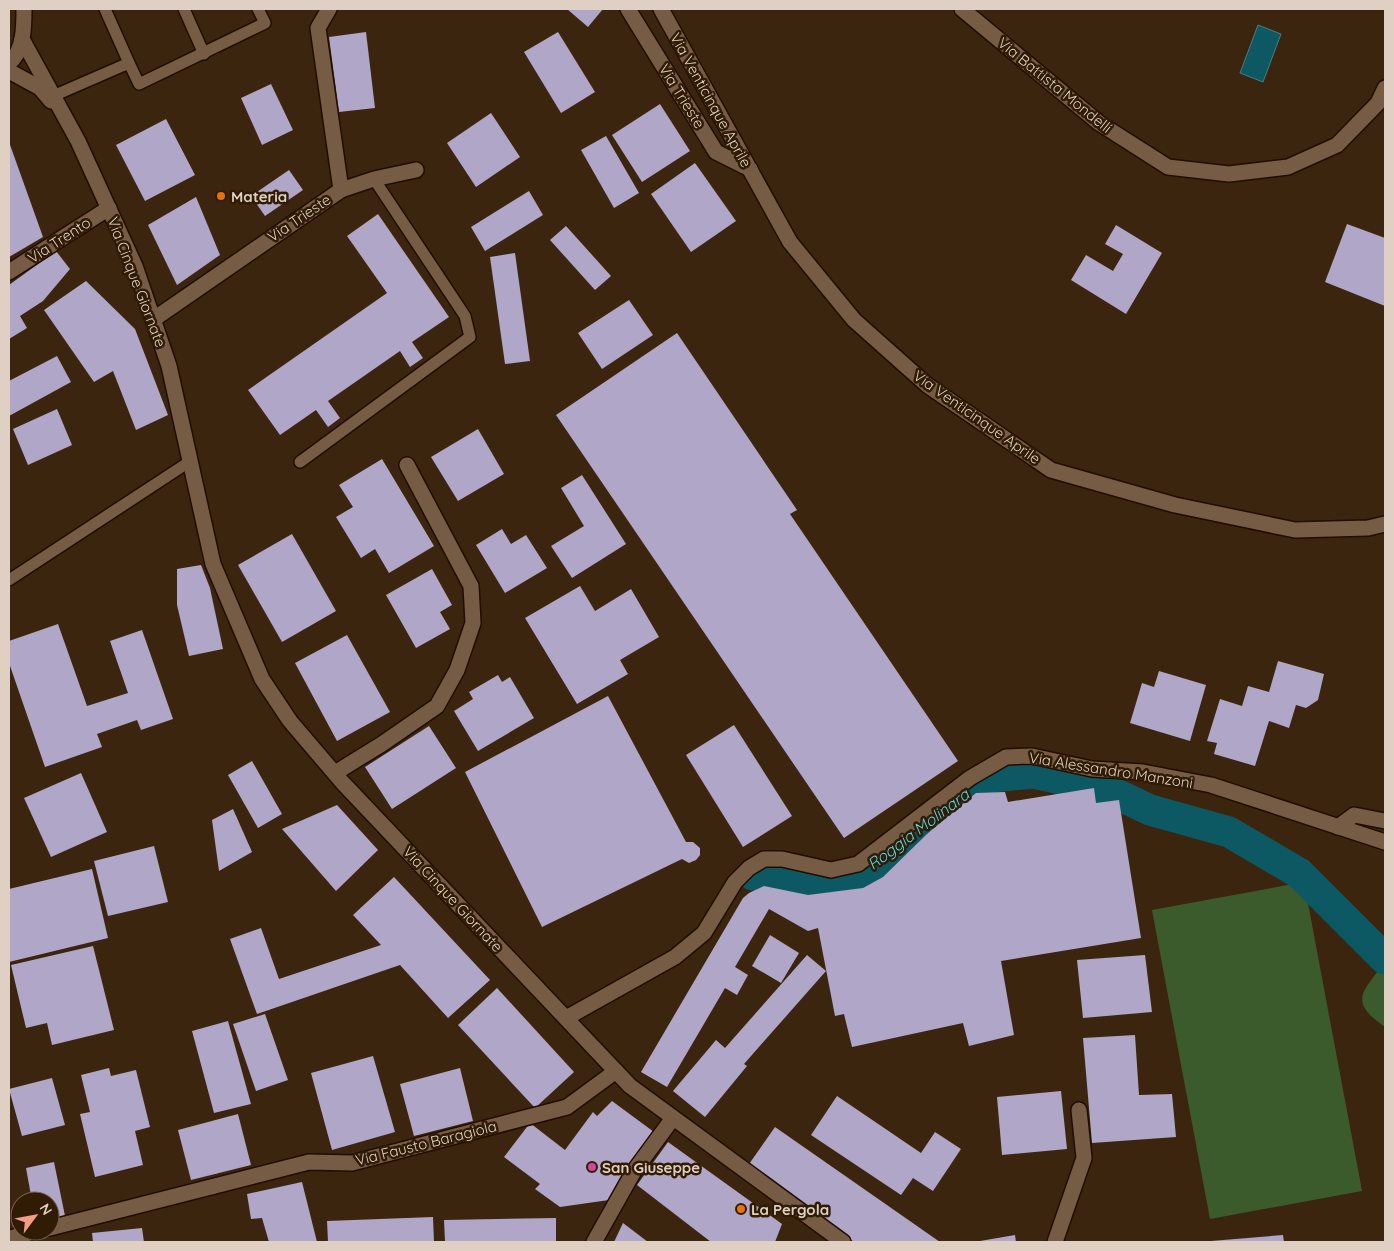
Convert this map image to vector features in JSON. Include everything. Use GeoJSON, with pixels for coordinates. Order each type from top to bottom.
{"type":"FeatureCollection","features":[{"type":"Feature","properties":{"kind":"street"},"geometry":{"type":"LineString","coordinates":[[9,63],[14,59],[22,39],[24,9]]}},
{"type":"Feature","properties":{"kind":"street","name":"Via Trieste"},"geometry":{"type":"LineString","coordinates":[[154,319],[341,190],[318,28],[329,9]]}},
{"type":"Feature","properties":{"kind":"street","name":"Via Trieste"},"geometry":{"type":"LineString","coordinates":[[628,9],[716,152],[750,169]]}},
{"type":"Feature","properties":{"kind":"street","name":"Via Venticinque Aprile"},"geometry":{"type":"LineString","coordinates":[[661,9],[790,242],[854,320],[927,385],[1051,470],[1175,505],[1295,530],[1368,528],[1385,524]]}},
{"type":"Feature","properties":{"kind":"street","name":"Via Battista Mondelli"},"geometry":{"type":"LineString","coordinates":[[962,9],[1099,123],[1168,167],[1229,174],[1288,167],[1337,145],[1378,103],[1385,88]]}},
{"type":"Feature","properties":{"kind":"street","name":"Via Cinque Giornate"},"geometry":{"type":"LineString","coordinates":[[22,39],[78,141],[135,266],[169,366],[213,564],[262,680],[290,721],[335,773],[630,1086],[843,1242]]}},
{"type":"Feature","properties":{"kind":"street","name":"Via Cinque Giornate"},"geometry":{"type":"LineString","coordinates":[[9,71],[40,88],[60,111]]}},
{"type":"Feature","properties":{"kind":"street"},"geometry":{"type":"LineString","coordinates":[[341,190],[374,179],[416,170]]}},
{"type":"Feature","properties":{"kind":"street","name":"Via Trento"},"geometry":{"type":"LineString","coordinates":[[9,272],[109,208]]}},
{"type":"Feature","properties":{"kind":"street"},"geometry":{"type":"LineString","coordinates":[[335,773],[382,744],[437,706],[457,670],[473,623],[471,586],[407,465]]}},
{"type":"Feature","properties":{"kind":"street","name":"Via Alessandro Manzoni"},"geometry":{"type":"LineString","coordinates":[[566,1018],[675,957],[704,933],[735,882],[749,868],[764,859],[782,860],[831,870],[858,864],[970,778],[1006,757],[1032,756],[1092,769],[1143,772],[1211,785],[1385,842]]}},
{"type":"Feature","properties":{"kind":"street"},"geometry":{"type":"LineString","coordinates":[[1338,827],[1354,814],[1385,821]]}},
{"type":"Feature","properties":{"kind":"street","name":"Via Fausto Baragiola"},"geometry":{"type":"LineString","coordinates":[[60,1225],[309,1162],[352,1163],[567,1107],[616,1071]]}},
{"type":"Feature","properties":{"kind":"street"},"geometry":{"type":"LineString","coordinates":[[1056,1242],[1084,1158],[1079,1110]]}},
{"type":"Feature","properties":{"kind":"street"},"geometry":{"type":"LineString","coordinates":[[594,1242],[634,1171],[673,1118]]}},
{"type":"Feature","properties":{"kind":"lane"},"geometry":{"type":"LineString","coordinates":[[105,9],[139,84],[265,23],[258,9]]}},
{"type":"Feature","properties":{"kind":"lane"},"geometry":{"type":"LineString","coordinates":[[184,9],[204,54]]}},
{"type":"Feature","properties":{"kind":"lane"},"geometry":{"type":"LineString","coordinates":[[53,96],[129,63]]}},
{"type":"Feature","properties":{"kind":"lane"},"geometry":{"type":"LineString","coordinates":[[300,462],[470,336],[465,316],[374,179]]}},
{"type":"Feature","properties":{"kind":"lane"},"geometry":{"type":"LineString","coordinates":[[9,580],[189,462]]}},
{"type":"Feature","properties":{"kind":"green space"},"geometry":{"type":"Polygon","coordinates":[[[1304,882],[1362,1191],[1210,1219],[1152,910],[1304,882]]]}},
{"type":"Feature","properties":{"kind":"green space"},"geometry":{"type":"Polygon","coordinates":[[[1385,962],[1385,1027],[1366,1010],[1362,996],[1385,962]]]}},
{"type":"Feature","properties":{"kind":"water"},"geometry":{"type":"Polygon","coordinates":[[[1258,25],[1281,34],[1263,82],[1240,73],[1258,25]]]}},
{"type":"Feature","properties":{"kind":"building"},"geometry":{"type":"Polygon","coordinates":[[[567,9],[603,9],[588,27],[567,9]]]}},
{"type":"Feature","properties":{"kind":"building"},"geometry":{"type":"Polygon","coordinates":[[[366,32],[375,108],[339,112],[329,37],[366,32]]]}},
{"type":"Feature","properties":{"kind":"building"},"geometry":{"type":"Polygon","coordinates":[[[558,32],[595,92],[561,113],[524,52],[558,32]]]}},
{"type":"Feature","properties":{"kind":"building"},"geometry":{"type":"Polygon","coordinates":[[[271,84],[293,130],[262,145],[241,98],[271,84]]]}},
{"type":"Feature","properties":{"kind":"building"},"geometry":{"type":"Polygon","coordinates":[[[660,104],[690,151],[642,182],[612,135],[660,104]]]}},
{"type":"Feature","properties":{"kind":"building"},"geometry":{"type":"Polygon","coordinates":[[[491,113],[520,157],[476,187],[447,143],[491,113]]]}},
{"type":"Feature","properties":{"kind":"building"},"geometry":{"type":"Polygon","coordinates":[[[166,119],[195,175],[145,201],[116,145],[166,119]]]}},
{"type":"Feature","properties":{"kind":"building"},"geometry":{"type":"Polygon","coordinates":[[[606,136],[639,193],[614,208],[581,150],[606,136]]]}},
{"type":"Feature","properties":{"kind":"building"},"geometry":{"type":"Polygon","coordinates":[[[9,142],[43,237],[9,257],[9,142]]]}},
{"type":"Feature","properties":{"kind":"building"},"geometry":{"type":"Polygon","coordinates":[[[695,163],[736,221],[691,252],[651,194],[695,163]]]}},
{"type":"Feature","properties":{"kind":"building"},"geometry":{"type":"Polygon","coordinates":[[[289,170],[303,190],[265,216],[251,196],[289,170]]]}},
{"type":"Feature","properties":{"kind":"building"},"geometry":{"type":"Polygon","coordinates":[[[529,191],[543,215],[485,251],[471,227],[529,191]]]}},
{"type":"Feature","properties":{"kind":"building"},"geometry":{"type":"Polygon","coordinates":[[[196,197],[220,255],[177,285],[148,225],[196,197]]]}},
{"type":"Feature","properties":{"kind":"building"},"geometry":{"type":"Polygon","coordinates":[[[378,214],[449,317],[412,342],[423,358],[410,367],[400,351],[328,401],[340,418],[328,427],[316,410],[280,435],[248,390],[387,293],[347,236],[378,214]]]}},
{"type":"Feature","properties":{"kind":"building"},"geometry":{"type":"Polygon","coordinates":[[[1347,224],[1385,238],[1385,306],[1325,282],[1347,224]]]}},
{"type":"Feature","properties":{"kind":"building"},"geometry":{"type":"Polygon","coordinates":[[[1116,225],[1162,253],[1126,314],[1071,280],[1086,255],[1113,271],[1123,254],[1105,244],[1116,225]]]}},
{"type":"Feature","properties":{"kind":"building"},"geometry":{"type":"Polygon","coordinates":[[[566,226],[611,276],[595,290],[550,240],[566,226]]]}},
{"type":"Feature","properties":{"kind":"building"},"geometry":{"type":"Polygon","coordinates":[[[56,251],[70,269],[43,301],[20,316],[27,328],[9,339],[9,285],[56,251]]]}},
{"type":"Feature","properties":{"kind":"building"},"geometry":{"type":"Polygon","coordinates":[[[515,253],[530,361],[505,364],[490,257],[515,253]]]}},
{"type":"Feature","properties":{"kind":"building"},"geometry":{"type":"Polygon","coordinates":[[[86,281],[135,329],[168,415],[136,430],[113,371],[94,382],[44,310],[86,281]]]}},
{"type":"Feature","properties":{"kind":"building"},"geometry":{"type":"Polygon","coordinates":[[[629,300],[653,335],[602,369],[578,333],[629,300]]]}},
{"type":"Feature","properties":{"kind":"building"},"geometry":{"type":"Polygon","coordinates":[[[677,333],[797,510],[790,514],[958,761],[844,838],[556,415],[677,333]]]}},
{"type":"Feature","properties":{"kind":"building"},"geometry":{"type":"Polygon","coordinates":[[[57,356],[71,382],[9,416],[9,381],[57,356]]]}},
{"type":"Feature","properties":{"kind":"building"},"geometry":{"type":"Polygon","coordinates":[[[57,409],[72,445],[28,465],[13,429],[57,409]]]}},
{"type":"Feature","properties":{"kind":"building"},"geometry":{"type":"Polygon","coordinates":[[[478,429],[504,474],[458,501],[431,457],[478,429]]]}},
{"type":"Feature","properties":{"kind":"building"},"geometry":{"type":"Polygon","coordinates":[[[382,459],[434,546],[389,573],[375,549],[361,558],[336,517],[353,507],[339,485],[382,459]]]}},
{"type":"Feature","properties":{"kind":"building"},"geometry":{"type":"Polygon","coordinates":[[[582,475],[626,544],[572,578],[551,546],[584,526],[561,488],[582,475]]]}},
{"type":"Feature","properties":{"kind":"building"},"geometry":{"type":"Polygon","coordinates":[[[502,529],[511,544],[526,535],[547,568],[505,593],[476,545],[502,529]]]}},
{"type":"Feature","properties":{"kind":"building"},"geometry":{"type":"Polygon","coordinates":[[[292,534],[336,611],[282,642],[238,565],[292,534]]]}},
{"type":"Feature","properties":{"kind":"building"},"geometry":{"type":"Polygon","coordinates":[[[201,565],[210,588],[223,649],[189,656],[177,605],[177,569],[201,565]]]}},
{"type":"Feature","properties":{"kind":"building"},"geometry":{"type":"Polygon","coordinates":[[[432,569],[452,605],[440,612],[450,629],[416,648],[386,595],[432,569]]]}},
{"type":"Feature","properties":{"kind":"building"},"geometry":{"type":"Polygon","coordinates":[[[580,586],[595,611],[631,589],[659,637],[620,660],[628,674],[577,704],[525,618],[580,586]]]}},
{"type":"Feature","properties":{"kind":"building"},"geometry":{"type":"Polygon","coordinates":[[[58,624],[87,706],[128,693],[110,641],[142,630],[173,719],[141,730],[137,720],[97,734],[102,747],[45,767],[9,663],[9,641],[58,624]]]}},
{"type":"Feature","properties":{"kind":"building"},"geometry":{"type":"Polygon","coordinates":[[[347,635],[390,712],[337,741],[295,663],[347,635]]]}},
{"type":"Feature","properties":{"kind":"building"},"geometry":{"type":"Polygon","coordinates":[[[1278,661],[1324,674],[1318,700],[1306,708],[1296,705],[1289,728],[1269,721],[1255,766],[1214,754],[1217,743],[1207,741],[1220,699],[1242,706],[1248,686],[1269,692],[1278,661]]]}},
{"type":"Feature","properties":{"kind":"building"},"geometry":{"type":"Polygon","coordinates":[[[1159,671],[1206,685],[1190,741],[1130,723],[1142,683],[1154,687],[1159,671]]]}},
{"type":"Feature","properties":{"kind":"building"},"geometry":{"type":"Polygon","coordinates":[[[498,675],[502,682],[510,677],[534,718],[478,751],[454,711],[473,699],[469,692],[498,675]]]}},
{"type":"Feature","properties":{"kind":"building"},"geometry":{"type":"Polygon","coordinates":[[[608,696],[686,842],[693,842],[700,848],[700,855],[696,860],[689,863],[682,859],[542,927],[465,772],[608,696]]]}},
{"type":"Feature","properties":{"kind":"building"},"geometry":{"type":"Polygon","coordinates":[[[734,725],[792,816],[743,847],[686,755],[734,725]]]}},
{"type":"Feature","properties":{"kind":"building"},"geometry":{"type":"Polygon","coordinates":[[[429,726],[456,768],[392,809],[365,767],[429,726]]]}},
{"type":"Feature","properties":{"kind":"building"},"geometry":{"type":"Polygon","coordinates":[[[252,761],[282,814],[258,828],[228,775],[252,761]]]}},
{"type":"Feature","properties":{"kind":"building"},"geometry":{"type":"Polygon","coordinates":[[[81,773],[107,832],[51,857],[24,798],[81,773]]]}},
{"type":"Feature","properties":{"kind":"building"},"geometry":{"type":"Polygon","coordinates":[[[1094,788],[1096,803],[1119,800],[1141,938],[1001,961],[1014,1035],[969,1046],[963,1023],[852,1047],[844,1014],[835,1016],[818,928],[808,931],[769,909],[735,967],[748,975],[737,995],[725,988],[667,1087],[641,1072],[743,898],[749,893],[764,886],[808,895],[863,888],[883,877],[927,834],[976,793],[1005,792],[1008,802],[1094,788]]]}},
{"type":"Feature","properties":{"kind":"building"},"geometry":{"type":"Polygon","coordinates":[[[337,805],[378,850],[336,891],[282,829],[337,805]]]}},
{"type":"Feature","properties":{"kind":"building"},"geometry":{"type":"Polygon","coordinates":[[[233,809],[252,852],[219,871],[212,820],[233,809]]]}},
{"type":"Feature","properties":{"kind":"building"},"geometry":{"type":"Polygon","coordinates":[[[154,846],[168,902],[108,916],[94,861],[154,846]]]}},
{"type":"Feature","properties":{"kind":"building"},"geometry":{"type":"Polygon","coordinates":[[[92,869],[108,938],[9,962],[9,889],[92,869]]]}},
{"type":"Feature","properties":{"kind":"building"},"geometry":{"type":"Polygon","coordinates":[[[394,877],[490,980],[448,1018],[400,965],[257,1014],[230,939],[261,928],[279,979],[381,945],[353,915],[394,877]]]}},
{"type":"Feature","properties":{"kind":"building"},"geometry":{"type":"Polygon","coordinates":[[[770,935],[799,953],[781,983],[752,966],[770,935]]]}},
{"type":"Feature","properties":{"kind":"building"},"geometry":{"type":"Polygon","coordinates":[[[93,946],[114,1030],[52,1045],[47,1023],[26,1028],[11,965],[93,946]]]}},
{"type":"Feature","properties":{"kind":"building"},"geometry":{"type":"Polygon","coordinates":[[[807,955],[826,971],[744,1064],[747,1066],[705,1117],[673,1091],[716,1040],[725,1048],[807,955]]]}},
{"type":"Feature","properties":{"kind":"building"},"geometry":{"type":"Polygon","coordinates":[[[1145,955],[1152,1012],[1083,1018],[1077,960],[1145,955]]]}},
{"type":"Feature","properties":{"kind":"building"},"geometry":{"type":"Polygon","coordinates":[[[497,988],[574,1072],[535,1108],[458,1025],[497,988]]]}},
{"type":"Feature","properties":{"kind":"building"},"geometry":{"type":"Polygon","coordinates":[[[265,1014],[288,1080],[256,1091],[233,1024],[265,1014]]]}},
{"type":"Feature","properties":{"kind":"building"},"geometry":{"type":"Polygon","coordinates":[[[228,1021],[251,1104],[214,1113],[192,1031],[228,1021]]]}},
{"type":"Feature","properties":{"kind":"building"},"geometry":{"type":"Polygon","coordinates":[[[1135,1035],[1139,1095],[1172,1094],[1176,1137],[1092,1143],[1083,1038],[1135,1035]]]}},
{"type":"Feature","properties":{"kind":"building"},"geometry":{"type":"Polygon","coordinates":[[[373,1056],[395,1132],[332,1150],[311,1073],[373,1056]]]}},
{"type":"Feature","properties":{"kind":"building"},"geometry":{"type":"Polygon","coordinates":[[[109,1068],[111,1076],[136,1070],[150,1127],[135,1131],[143,1165],[95,1177],[80,1114],[90,1112],[81,1075],[109,1068]]]}},
{"type":"Feature","properties":{"kind":"building"},"geometry":{"type":"Polygon","coordinates":[[[460,1068],[473,1121],[414,1136],[400,1084],[460,1068]]]}},
{"type":"Feature","properties":{"kind":"building"},"geometry":{"type":"Polygon","coordinates":[[[52,1078],[65,1125],[22,1136],[9,1089],[52,1078]]]}},
{"type":"Feature","properties":{"kind":"building"},"geometry":{"type":"Polygon","coordinates":[[[1061,1091],[1067,1149],[1002,1155],[997,1097],[1061,1091]]]}},
{"type":"Feature","properties":{"kind":"building"},"geometry":{"type":"Polygon","coordinates":[[[837,1096],[921,1153],[935,1132],[961,1149],[933,1191],[913,1178],[901,1195],[811,1135],[837,1096]]]}},
{"type":"Feature","properties":{"kind":"building","name":"San Giuseppe"},"geometry":{"type":"Polygon","coordinates":[[[612,1101],[654,1132],[609,1200],[560,1207],[535,1189],[540,1184],[504,1157],[530,1123],[565,1150],[593,1112],[597,1116],[612,1101]]]}},
{"type":"Feature","properties":{"kind":"building"},"geometry":{"type":"Polygon","coordinates":[[[238,1114],[251,1165],[191,1180],[178,1130],[238,1114]]]}},
{"type":"Feature","properties":{"kind":"building"},"geometry":{"type":"Polygon","coordinates":[[[775,1127],[940,1242],[854,1242],[747,1167],[775,1127]]]}},
{"type":"Feature","properties":{"kind":"building"},"geometry":{"type":"Polygon","coordinates":[[[668,1142],[782,1224],[775,1242],[711,1242],[637,1185],[668,1142]]]}},
{"type":"Feature","properties":{"kind":"building"},"geometry":{"type":"Polygon","coordinates":[[[54,1162],[60,1191],[30,1191],[26,1168],[54,1162]]]}},
{"type":"Feature","properties":{"kind":"building"},"geometry":{"type":"Polygon","coordinates":[[[302,1182],[317,1242],[269,1242],[262,1218],[251,1219],[247,1194],[302,1182]]]}},
{"type":"Feature","properties":{"kind":"building"},"geometry":{"type":"Polygon","coordinates":[[[60,1191],[65,1216],[60,1217],[60,1191]]]}},
{"type":"Feature","properties":{"kind":"building"},"geometry":{"type":"Polygon","coordinates":[[[433,1217],[434,1242],[328,1242],[327,1221],[433,1217]]]}},
{"type":"Feature","properties":{"kind":"building"},"geometry":{"type":"Polygon","coordinates":[[[556,1218],[556,1242],[445,1242],[444,1220],[556,1218]]]}},
{"type":"Feature","properties":{"kind":"building"},"geometry":{"type":"Polygon","coordinates":[[[623,1223],[648,1242],[614,1242],[623,1223]]]}},
{"type":"Feature","properties":{"kind":"building"},"geometry":{"type":"Polygon","coordinates":[[[142,1228],[144,1242],[93,1242],[92,1233],[142,1228]]]}},
{"type":"Feature","properties":{"kind":"building"},"geometry":{"type":"Polygon","coordinates":[[[1015,1235],[1016,1242],[980,1242],[980,1241],[1015,1235]]]}},
{"type":"Feature","properties":{"kind":"building"},"geometry":{"type":"Polygon","coordinates":[[[1283,1235],[1284,1242],[1211,1242],[1211,1241],[1283,1235]]]}},
{"type":"Feature","properties":{"kind":"waterway","name":"Roggia Molinara"},"geometry":{"type":"LineString","coordinates":[[753,875],[816,883],[850,877],[877,864],[961,795],[991,777],[1034,773],[1106,789],[1150,810],[1229,832],[1299,873],[1385,959]]}},
{"type":"Feature","properties":{"kind":"place","name":"Materia"},"geometry":{"type":"Point","coordinates":[221,196]}},
{"type":"Feature","properties":{"kind":"place","name":"San Giuseppe"},"geometry":{"type":"Point","coordinates":[592,1167]}},
{"type":"Feature","properties":{"kind":"place","name":"La Pergola"},"geometry":{"type":"Point","coordinates":[741,1209]}}]}
